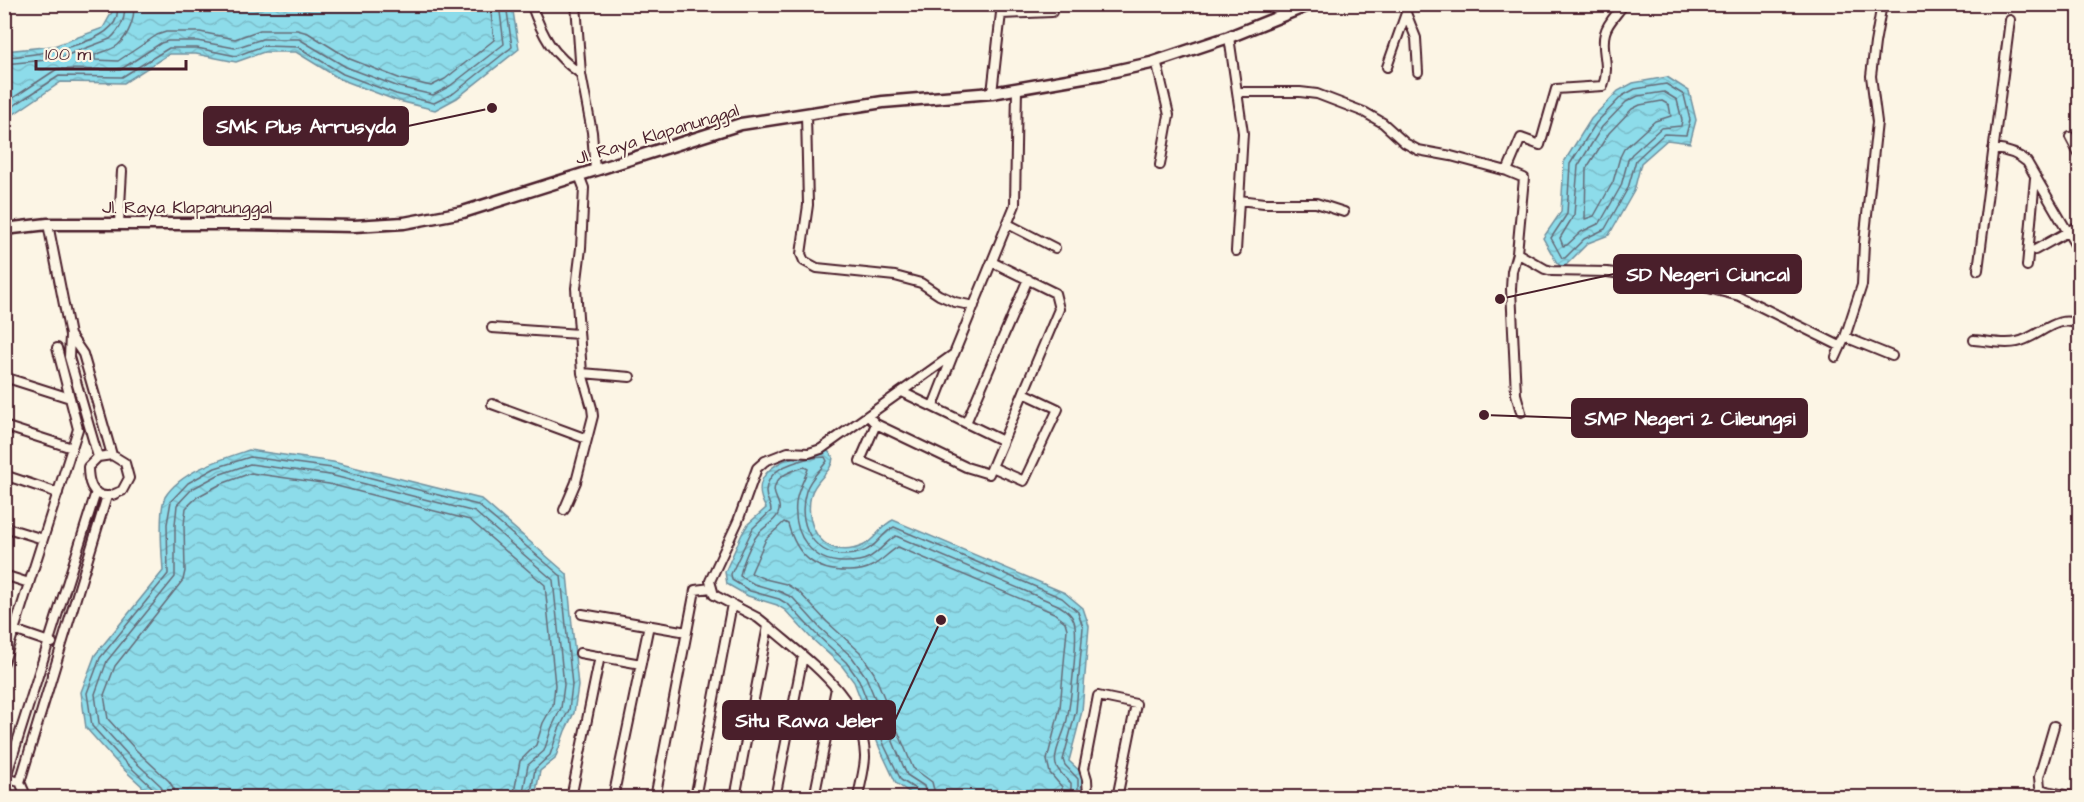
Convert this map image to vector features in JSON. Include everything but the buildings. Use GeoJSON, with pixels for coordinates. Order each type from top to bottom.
{"type":"FeatureCollection","features":[{"type":"Feature","properties":{"kind":"street"},"geometry":{"type":"LineString","coordinates":[[531,4],[549,45],[565,63],[581,74]]}},
{"type":"Feature","properties":{"kind":"street"},"geometry":{"type":"LineString","coordinates":[[576,4],[581,74],[592,132],[595,170]]}},
{"type":"Feature","properties":{"kind":"street"},"geometry":{"type":"LineString","coordinates":[[992,93],[1002,4]]}},
{"type":"Feature","properties":{"kind":"street","name":"Jl. Raya Klapanunggal"},"geometry":{"type":"LineString","coordinates":[[4,229],[48,224],[119,223],[354,226],[404,224],[463,212],[741,124],[883,102],[992,93],[1150,63],[1229,37],[1311,4]]}},
{"type":"Feature","properties":{"kind":"street"},"geometry":{"type":"LineString","coordinates":[[1507,171],[1521,138],[1540,145],[1556,90],[1604,86],[1608,72],[1605,30],[1624,4]]}},
{"type":"Feature","properties":{"kind":"street"},"geometry":{"type":"LineString","coordinates":[[1836,357],[1845,337],[1864,274],[1864,243],[1877,122],[1871,76],[1882,4]]}},
{"type":"Feature","properties":{"kind":"street"},"geometry":{"type":"LineString","coordinates":[[1387,67],[1406,9]]}},
{"type":"Feature","properties":{"kind":"street"},"geometry":{"type":"LineString","coordinates":[[1406,9],[1416,38],[1418,72]]}},
{"type":"Feature","properties":{"kind":"street"},"geometry":{"type":"LineString","coordinates":[[1001,14],[1052,12]]}},
{"type":"Feature","properties":{"kind":"street"},"geometry":{"type":"LineString","coordinates":[[1978,270],[2010,20]]}},
{"type":"Feature","properties":{"kind":"street"},"geometry":{"type":"LineString","coordinates":[[1229,37],[1243,133],[1236,251]]}},
{"type":"Feature","properties":{"kind":"street"},"geometry":{"type":"LineString","coordinates":[[1150,63],[1157,64],[1169,115],[1160,165]]}},
{"type":"Feature","properties":{"kind":"street"},"geometry":{"type":"LineString","coordinates":[[933,406],[1015,205],[1017,88]]}},
{"type":"Feature","properties":{"kind":"street"},"geometry":{"type":"LineString","coordinates":[[1238,92],[1317,94],[1364,112],[1383,123],[1405,143],[1418,150],[1451,156],[1521,176],[1524,181],[1517,253],[1512,271],[1516,394],[1521,412]]}},
{"type":"Feature","properties":{"kind":"street"},"geometry":{"type":"LineString","coordinates":[[806,114],[808,205],[801,254],[804,261],[817,268],[895,276],[921,283],[955,302],[974,306]]}},
{"type":"Feature","properties":{"kind":"street"},"geometry":{"type":"LineString","coordinates":[[2070,137],[2079,156]]}},
{"type":"Feature","properties":{"kind":"street"},"geometry":{"type":"LineString","coordinates":[[1993,149],[2011,152],[2021,157],[2035,176],[2079,253]]}},
{"type":"Feature","properties":{"kind":"street"},"geometry":{"type":"LineString","coordinates":[[119,223],[122,171]]}},
{"type":"Feature","properties":{"kind":"street"},"geometry":{"type":"LineString","coordinates":[[564,510],[576,482],[593,416],[582,373],[576,288],[584,188],[579,176]]}},
{"type":"Feature","properties":{"kind":"street"},"geometry":{"type":"LineString","coordinates":[[2027,266],[2035,176]]}},
{"type":"Feature","properties":{"kind":"street"},"geometry":{"type":"LineString","coordinates":[[1239,200],[1292,204],[1307,202],[1344,212]]}},
{"type":"Feature","properties":{"kind":"street"},"geometry":{"type":"LineString","coordinates":[[48,224],[70,335],[69,357],[98,457]]}},
{"type":"Feature","properties":{"kind":"street"},"geometry":{"type":"LineString","coordinates":[[1008,224],[1055,248]]}},
{"type":"Feature","properties":{"kind":"street"},"geometry":{"type":"LineString","coordinates":[[2035,250],[2079,225]]}},
{"type":"Feature","properties":{"kind":"street"},"geometry":{"type":"LineString","coordinates":[[1517,253],[1552,271],[1607,272],[1689,283],[1739,296],[1840,346]]}},
{"type":"Feature","properties":{"kind":"street"},"geometry":{"type":"LineString","coordinates":[[868,416],[876,424],[966,467],[989,474],[1059,309],[1055,292],[992,262]]}},
{"type":"Feature","properties":{"kind":"street"},"geometry":{"type":"LineString","coordinates":[[966,423],[1028,279]]}},
{"type":"Feature","properties":{"kind":"street"},"geometry":{"type":"LineString","coordinates":[[1974,340],[2016,343],[2062,322],[2074,322],[2079,325]]}},
{"type":"Feature","properties":{"kind":"street"},"geometry":{"type":"LineString","coordinates":[[492,328],[579,334]]}},
{"type":"Feature","properties":{"kind":"street"},"geometry":{"type":"LineString","coordinates":[[70,335],[83,354],[112,455]]}},
{"type":"Feature","properties":{"kind":"street"},"geometry":{"type":"LineString","coordinates":[[1845,337],[1892,356]]}},
{"type":"Feature","properties":{"kind":"street"},"geometry":{"type":"LineString","coordinates":[[4,662],[78,429],[57,348]]}},
{"type":"Feature","properties":{"kind":"street"},"geometry":{"type":"LineString","coordinates":[[858,798],[865,758],[862,739],[847,702],[803,656],[768,626],[758,618],[714,595],[710,581],[738,521],[757,468],[765,461],[788,452],[808,453],[821,449],[954,354]]}},
{"type":"Feature","properties":{"kind":"street"},"geometry":{"type":"LineString","coordinates":[[582,373],[630,377]]}},
{"type":"Feature","properties":{"kind":"street"},"geometry":{"type":"LineString","coordinates":[[4,377],[70,398]]}},
{"type":"Feature","properties":{"kind":"street"},"geometry":{"type":"LineString","coordinates":[[902,392],[1003,441]]}},
{"type":"Feature","properties":{"kind":"street"},"geometry":{"type":"LineString","coordinates":[[992,467],[1024,481],[1058,409],[1024,393]]}},
{"type":"Feature","properties":{"kind":"street"},"geometry":{"type":"LineString","coordinates":[[492,404],[587,439]]}},
{"type":"Feature","properties":{"kind":"street"},"geometry":{"type":"LineString","coordinates":[[876,424],[860,461],[919,486]]}},
{"type":"Feature","properties":{"kind":"street"},"geometry":{"type":"LineString","coordinates":[[4,426],[72,448]]}},
{"type":"Feature","properties":{"kind":"street"},"geometry":{"type":"LineString","coordinates":[[112,455],[125,463],[129,477],[122,491],[107,496],[96,492],[88,481],[88,467],[98,457],[112,455]]}},
{"type":"Feature","properties":{"kind":"street"},"geometry":{"type":"LineString","coordinates":[[4,475],[58,493]]}},
{"type":"Feature","properties":{"kind":"street"},"geometry":{"type":"LineString","coordinates":[[20,782],[5,778],[96,492]]}},
{"type":"Feature","properties":{"kind":"street"},"geometry":{"type":"LineString","coordinates":[[27,798],[20,782],[107,496]]}},
{"type":"Feature","properties":{"kind":"street"},"geometry":{"type":"LineString","coordinates":[[4,527],[43,539]]}},
{"type":"Feature","properties":{"kind":"street"},"geometry":{"type":"LineString","coordinates":[[4,575],[29,583]]}},
{"type":"Feature","properties":{"kind":"street"},"geometry":{"type":"LineString","coordinates":[[655,798],[695,590],[711,588]]}},
{"type":"Feature","properties":{"kind":"street"},"geometry":{"type":"LineString","coordinates":[[695,798],[732,604]]}},
{"type":"Feature","properties":{"kind":"street"},"geometry":{"type":"LineString","coordinates":[[582,614],[687,632]]}},
{"type":"Feature","properties":{"kind":"street"},"geometry":{"type":"LineString","coordinates":[[4,623],[14,630],[61,647]]}},
{"type":"Feature","properties":{"kind":"street"},"geometry":{"type":"LineString","coordinates":[[613,798],[649,626]]}},
{"type":"Feature","properties":{"kind":"street"},"geometry":{"type":"LineString","coordinates":[[735,798],[768,626]]}},
{"type":"Feature","properties":{"kind":"street"},"geometry":{"type":"LineString","coordinates":[[4,633],[14,630]]}},
{"type":"Feature","properties":{"kind":"street"},"geometry":{"type":"LineString","coordinates":[[580,653],[641,664]]}},
{"type":"Feature","properties":{"kind":"street"},"geometry":{"type":"LineString","coordinates":[[572,798],[600,656]]}},
{"type":"Feature","properties":{"kind":"street"},"geometry":{"type":"LineString","coordinates":[[775,798],[803,656]]}},
{"type":"Feature","properties":{"kind":"street"},"geometry":{"type":"LineString","coordinates":[[814,798],[836,688]]}},
{"type":"Feature","properties":{"kind":"street"},"geometry":{"type":"LineString","coordinates":[[1088,798],[1087,779],[1083,769],[1098,696],[1136,704],[1117,798]]}},
{"type":"Feature","properties":{"kind":"street"},"geometry":{"type":"LineString","coordinates":[[2054,726],[2039,777],[2040,787],[2043,790],[2078,798]]}},
{"type":"Feature","properties":{"kind":"water"},"geometry":{"type":"Polygon","coordinates":[[[101,5],[512,5],[519,49],[457,98],[435,110],[395,100],[340,79],[296,52],[264,52],[236,62],[196,54],[169,54],[124,83],[61,82],[5,118],[5,51],[54,46],[103,28],[112,12],[101,5]]]}},
{"type":"Feature","properties":{"kind":"water"},"geometry":{"type":"Polygon","coordinates":[[[1667,77],[1689,91],[1696,120],[1690,143],[1667,140],[1641,163],[1634,191],[1609,235],[1588,243],[1563,268],[1557,263],[1543,238],[1561,212],[1564,162],[1591,119],[1618,91],[1633,83],[1667,77]]]}},
{"type":"Feature","properties":{"kind":"water"},"geometry":{"type":"Polygon","coordinates":[[[249,450],[333,462],[481,499],[567,574],[578,686],[574,713],[555,759],[540,771],[535,797],[154,797],[120,766],[86,728],[81,692],[95,655],[163,571],[161,522],[165,497],[172,488],[191,473],[249,450]]]}},
{"type":"Feature","properties":{"kind":"water"},"geometry":{"type":"Polygon","coordinates":[[[828,451],[833,457],[832,462],[813,489],[809,507],[814,530],[828,545],[838,549],[862,546],[871,541],[885,525],[893,520],[1065,593],[1083,608],[1089,626],[1082,711],[1069,761],[1084,775],[1084,797],[916,797],[896,783],[854,682],[842,666],[785,610],[777,605],[748,596],[727,584],[725,572],[742,534],[748,524],[766,508],[761,494],[761,482],[767,472],[789,458],[828,451]]]}},
{"type":"Feature","properties":{"kind":"place","name":"SMK Plus Arrusyda"},"geometry":{"type":"Point","coordinates":[492,108]}},
{"type":"Feature","properties":{"kind":"place","name":"SD Negeri Ciuncal"},"geometry":{"type":"Point","coordinates":[1500,299]}},
{"type":"Feature","properties":{"kind":"place","name":"SMP Negeri 2 Cileungsi"},"geometry":{"type":"Point","coordinates":[1484,415]}},
{"type":"Feature","properties":{"kind":"place","name":"Situ Rawa Jeler"},"geometry":{"type":"Point","coordinates":[941,620]}}]}
